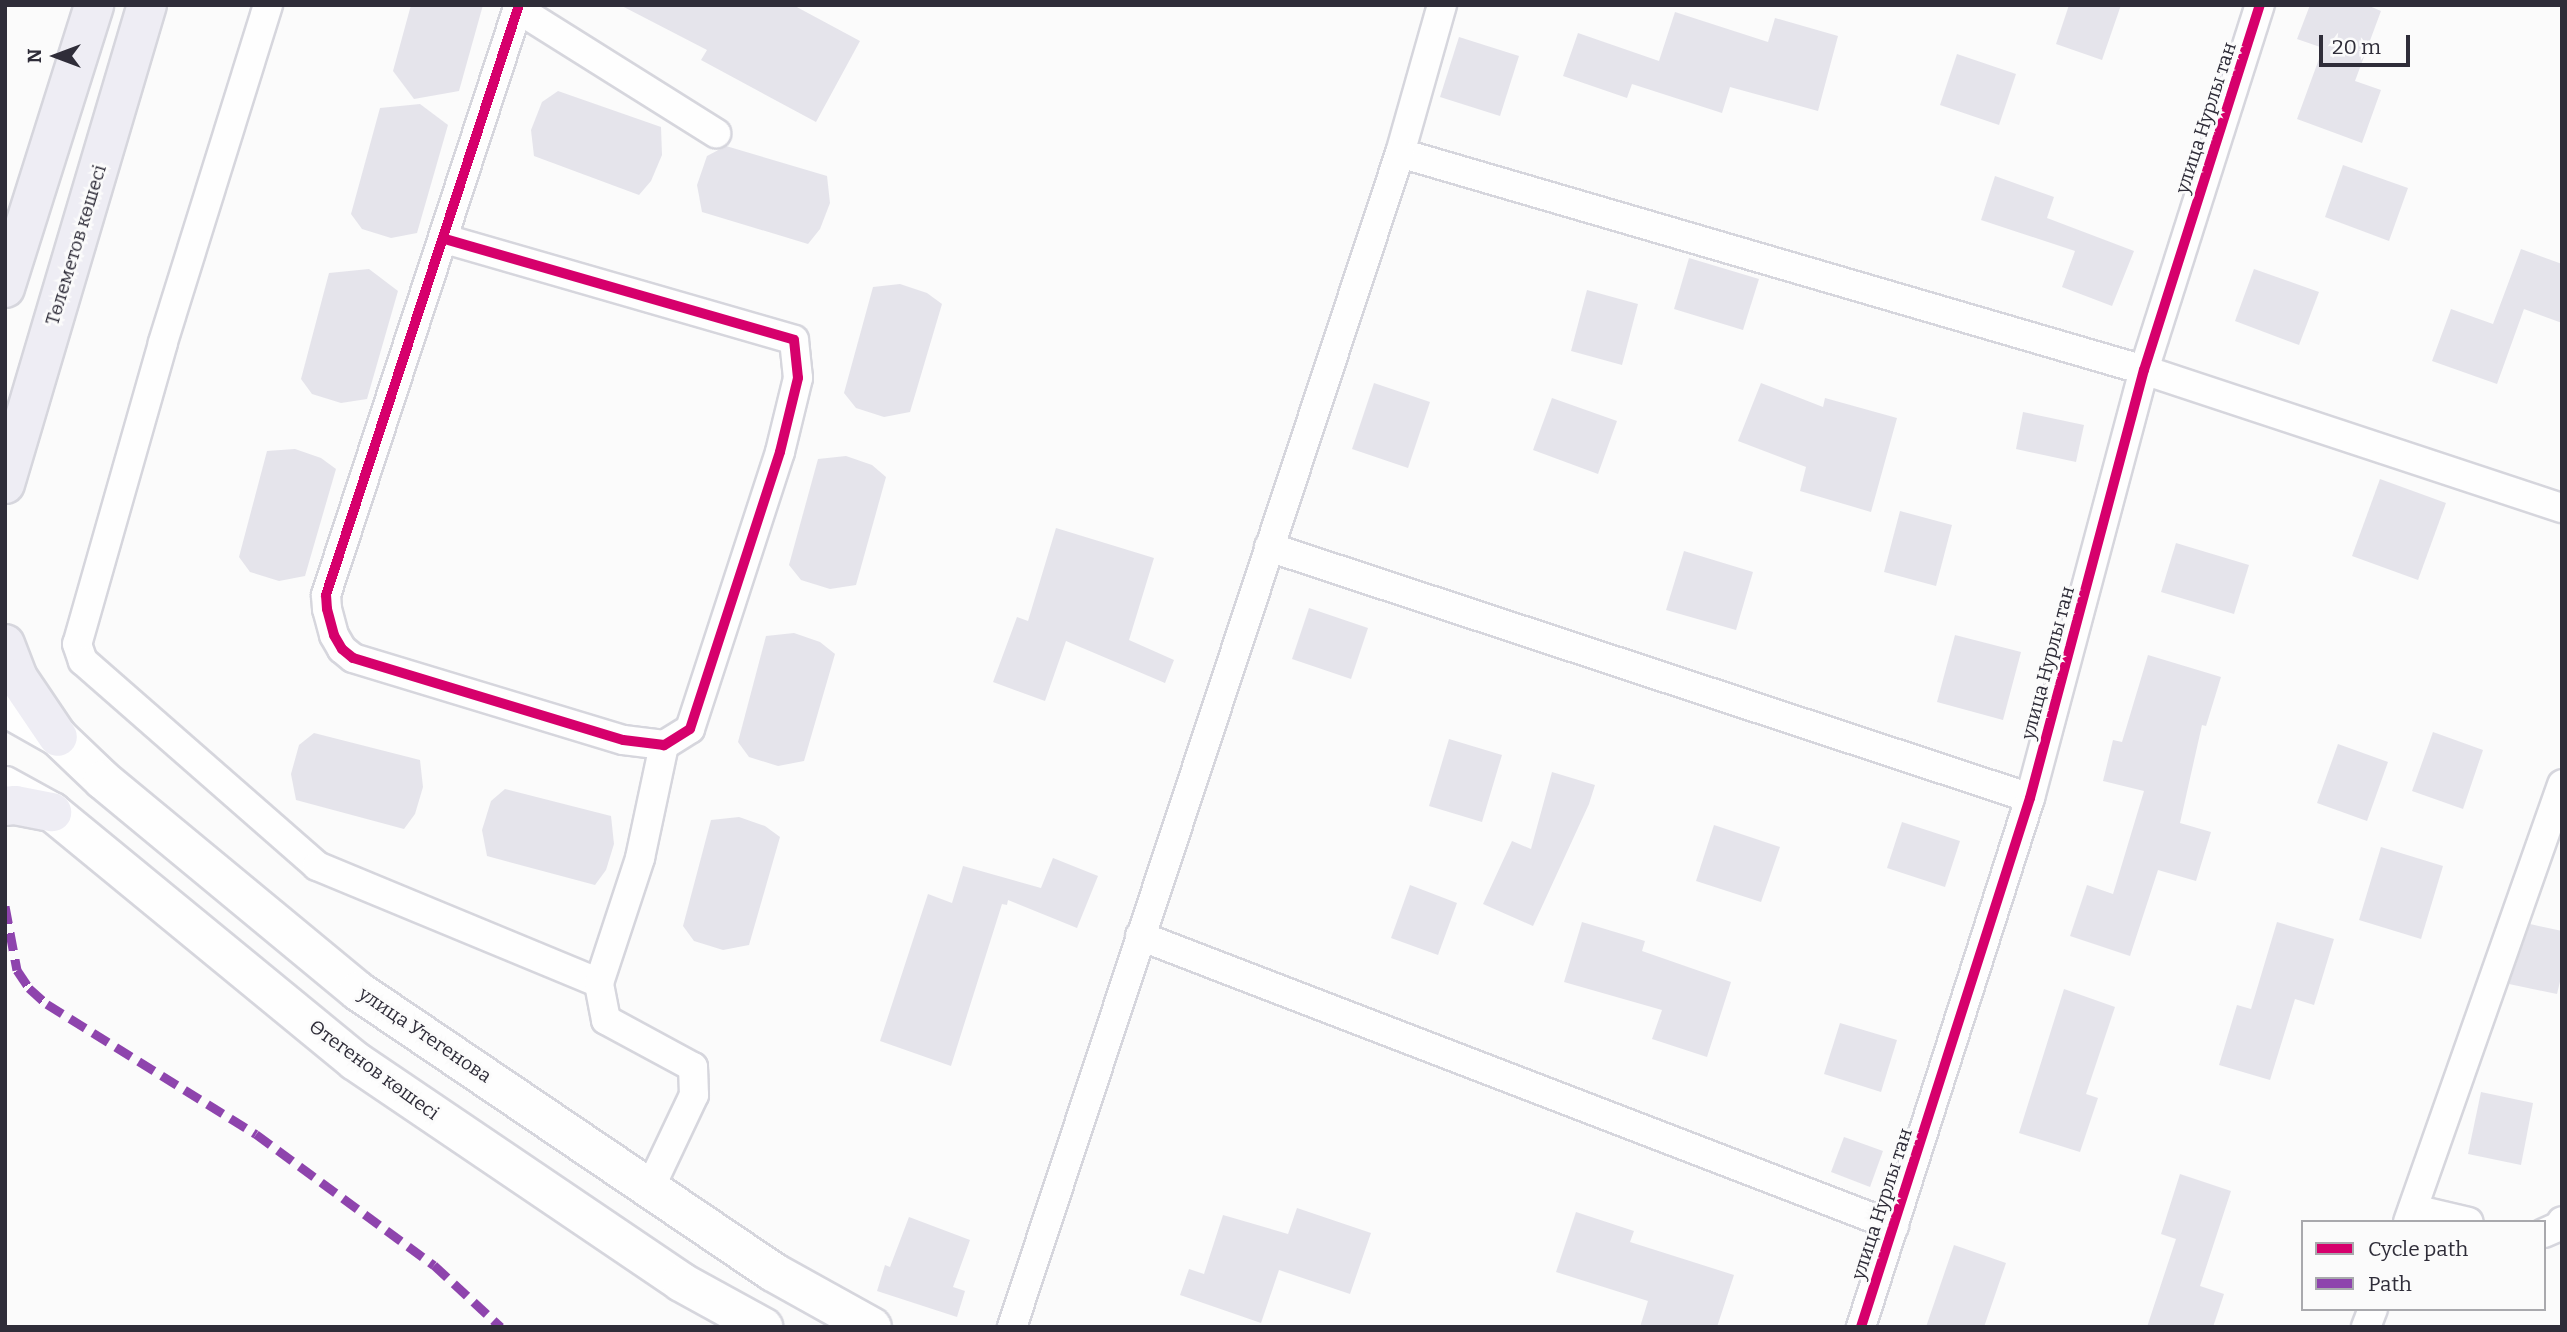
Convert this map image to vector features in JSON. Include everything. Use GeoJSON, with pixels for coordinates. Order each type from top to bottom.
{"type":"FeatureCollection","features":[{"type":"Feature","properties":{"kind":"main road"},"geometry":{"type":"LineString","coordinates":[[5,288],[94,5]]}},
{"type":"Feature","properties":{"kind":"main road","name":"Төлеметов көшесі"},"geometry":{"type":"LineString","coordinates":[[5,484],[147,5]]}},
{"type":"Feature","properties":{"kind":"main road"},"geometry":{"type":"LineString","coordinates":[[5,644],[18,678],[58,737]]}},
{"type":"Feature","properties":{"kind":"main road","name":"улица Утегенова"},"geometry":{"type":"LineString","coordinates":[[5,707],[58,737],[103,780],[358,990],[773,1272],[872,1327]]}},
{"type":"Feature","properties":{"kind":"main road","name":"Өтегенов көшесі"},"geometry":{"type":"LineString","coordinates":[[5,786],[52,812],[355,1061],[681,1282],[763,1327]]}},
{"type":"Feature","properties":{"kind":"main road"},"geometry":{"type":"LineString","coordinates":[[5,806],[15,804],[52,812]]}},
{"type":"Feature","properties":{"kind":"street"},"geometry":{"type":"LineString","coordinates":[[268,5],[163,343],[77,644],[83,661],[317,866],[599,984]]}},
{"type":"Feature","properties":{"kind":"street"},"geometry":{"type":"LineString","coordinates":[[1013,1327],[1400,153],[1442,5]]}},
{"type":"Feature","properties":{"kind":"street","name":"улица Нурлы тан"},"geometry":{"type":"LineString","coordinates":[[1861,1327],[2031,798],[2144,370],[2260,5]]}},
{"type":"Feature","properties":{"kind":"street"},"geometry":{"type":"LineString","coordinates":[[445,239],[794,341],[798,378],[760,514],[690,729],[664,745],[623,740],[353,658],[342,649],[334,635],[326,595],[445,239],[518,7],[716,133]]}},
{"type":"Feature","properties":{"kind":"street"},"geometry":{"type":"LineString","coordinates":[[1400,153],[2144,370],[2562,508]]}},
{"type":"Feature","properties":{"kind":"street"},"geometry":{"type":"LineString","coordinates":[[1269,547],[2031,798]]}},
{"type":"Feature","properties":{"kind":"street"},"geometry":{"type":"LineString","coordinates":[[650,1188],[694,1095],[693,1067],[606,1020],[599,984],[640,858],[664,745]]}},
{"type":"Feature","properties":{"kind":"street"},"geometry":{"type":"LineString","coordinates":[[2452,1220],[2410,1215],[2562,784]]}},
{"type":"Feature","properties":{"kind":"street"},"geometry":{"type":"LineString","coordinates":[[1140,936],[1894,1226]]}},
{"type":"Feature","properties":{"kind":"street"},"geometry":{"type":"LineString","coordinates":[[2546,1232],[2560,1226],[2562,1221]]}},
{"type":"Feature","properties":{"kind":"building"},"geometry":{"type":"Polygon","coordinates":[[[411,5],[483,5],[459,91],[414,99],[393,71],[411,5]]]}},
{"type":"Feature","properties":{"kind":"building"},"geometry":{"type":"Polygon","coordinates":[[[620,5],[793,5],[860,41],[816,122],[701,60],[707,50],[620,5]]]}},
{"type":"Feature","properties":{"kind":"building"},"geometry":{"type":"Polygon","coordinates":[[[2069,5],[2121,5],[2102,60],[2056,44],[2069,5]]]}},
{"type":"Feature","properties":{"kind":"building"},"geometry":{"type":"Polygon","coordinates":[[[2310,5],[2367,5],[2381,11],[2355,81],[2381,90],[2362,143],[2297,119],[2323,48],[2297,39],[2310,5]]]}},
{"type":"Feature","properties":{"kind":"building"},"geometry":{"type":"Polygon","coordinates":[[[1675,12],[1768,42],[1775,18],[1838,36],[1818,111],[1730,87],[1722,113],[1632,84],[1627,98],[1563,76],[1578,33],[1659,61],[1675,12]]]}},
{"type":"Feature","properties":{"kind":"building"},"geometry":{"type":"Polygon","coordinates":[[[1459,37],[1519,56],[1500,116],[1440,97],[1459,37]]]}},
{"type":"Feature","properties":{"kind":"building"},"geometry":{"type":"Polygon","coordinates":[[[1957,54],[2016,74],[1999,125],[1940,105],[1957,54]]]}},
{"type":"Feature","properties":{"kind":"building"},"geometry":{"type":"Polygon","coordinates":[[[558,91],[661,127],[662,155],[651,181],[639,195],[534,156],[531,130],[542,102],[558,91]]]}},
{"type":"Feature","properties":{"kind":"building"},"geometry":{"type":"Polygon","coordinates":[[[420,104],[448,125],[417,233],[391,238],[362,229],[351,214],[380,108],[420,104]]]}},
{"type":"Feature","properties":{"kind":"building"},"geometry":{"type":"Polygon","coordinates":[[[726,146],[827,176],[830,203],[820,229],[808,244],[702,212],[697,185],[707,156],[726,146]]]}},
{"type":"Feature","properties":{"kind":"building"},"geometry":{"type":"Polygon","coordinates":[[[2343,165],[2408,188],[2389,241],[2325,217],[2343,165]]]}},
{"type":"Feature","properties":{"kind":"building"},"geometry":{"type":"Polygon","coordinates":[[[1995,176],[2054,197],[2047,218],[2134,251],[2112,306],[2062,287],[2075,251],[1981,220],[1995,176]]]}},
{"type":"Feature","properties":{"kind":"building"},"geometry":{"type":"Polygon","coordinates":[[[2521,249],[2562,264],[2562,323],[2524,309],[2497,384],[2432,361],[2451,309],[2493,324],[2521,249]]]}},
{"type":"Feature","properties":{"kind":"building"},"geometry":{"type":"Polygon","coordinates":[[[1689,258],[1759,279],[1743,330],[1674,309],[1689,258]]]}},
{"type":"Feature","properties":{"kind":"building"},"geometry":{"type":"Polygon","coordinates":[[[369,269],[398,291],[367,399],[341,403],[312,394],[301,379],[329,273],[369,269]]]}},
{"type":"Feature","properties":{"kind":"building"},"geometry":{"type":"Polygon","coordinates":[[[2254,269],[2319,292],[2299,345],[2235,321],[2254,269]]]}},
{"type":"Feature","properties":{"kind":"building"},"geometry":{"type":"Polygon","coordinates":[[[900,284],[927,293],[942,304],[910,412],[884,417],[856,408],[844,393],[873,287],[900,284]]]}},
{"type":"Feature","properties":{"kind":"building"},"geometry":{"type":"Polygon","coordinates":[[[1587,290],[1638,304],[1622,365],[1571,351],[1587,290]]]}},
{"type":"Feature","properties":{"kind":"building"},"geometry":{"type":"Polygon","coordinates":[[[1374,383],[1430,402],[1408,468],[1352,449],[1374,383]]]}},
{"type":"Feature","properties":{"kind":"building"},"geometry":{"type":"Polygon","coordinates":[[[1761,383],[1823,407],[1825,398],[1897,418],[1871,512],[1800,491],[1806,467],[1738,441],[1761,383]]]}},
{"type":"Feature","properties":{"kind":"building"},"geometry":{"type":"Polygon","coordinates":[[[1552,398],[1617,421],[1598,474],[1533,450],[1552,398]]]}},
{"type":"Feature","properties":{"kind":"building"},"geometry":{"type":"Polygon","coordinates":[[[2023,412],[2084,425],[2076,462],[2016,449],[2023,412]]]}},
{"type":"Feature","properties":{"kind":"building"},"geometry":{"type":"Polygon","coordinates":[[[295,449],[321,458],[336,469],[305,576],[279,581],[250,572],[239,557],[267,451],[295,449]]]}},
{"type":"Feature","properties":{"kind":"building"},"geometry":{"type":"Polygon","coordinates":[[[846,456],[872,465],[886,477],[856,585],[830,589],[801,580],[789,565],[818,459],[846,456]]]}},
{"type":"Feature","properties":{"kind":"building"},"geometry":{"type":"Polygon","coordinates":[[[2380,479],[2446,503],[2418,580],[2352,556],[2380,479]]]}},
{"type":"Feature","properties":{"kind":"building"},"geometry":{"type":"Polygon","coordinates":[[[1900,511],[1952,525],[1936,586],[1884,572],[1900,511]]]}},
{"type":"Feature","properties":{"kind":"building"},"geometry":{"type":"Polygon","coordinates":[[[1056,528],[1154,558],[1129,640],[1174,660],[1165,683],[1066,641],[1045,701],[993,682],[1017,617],[1028,621],[1056,528]]]}},
{"type":"Feature","properties":{"kind":"building"},"geometry":{"type":"Polygon","coordinates":[[[2176,543],[2249,565],[2234,614],[2161,592],[2176,543]]]}},
{"type":"Feature","properties":{"kind":"building"},"geometry":{"type":"Polygon","coordinates":[[[1684,551],[1753,572],[1736,630],[1666,610],[1684,551]]]}},
{"type":"Feature","properties":{"kind":"building"},"geometry":{"type":"Polygon","coordinates":[[[1309,608],[1368,628],[1351,679],[1292,659],[1309,608]]]}},
{"type":"Feature","properties":{"kind":"building"},"geometry":{"type":"Polygon","coordinates":[[[794,633],[820,642],[835,654],[804,761],[778,766],[749,757],[738,742],[766,636],[794,633]]]}},
{"type":"Feature","properties":{"kind":"building"},"geometry":{"type":"Polygon","coordinates":[[[1955,635],[2021,652],[2003,720],[1937,702],[1955,635]]]}},
{"type":"Feature","properties":{"kind":"building"},"geometry":{"type":"Polygon","coordinates":[[[2148,655],[2221,677],[2206,726],[2202,725],[2180,823],[2211,832],[2196,881],[2158,870],[2130,956],[2070,936],[2087,885],[2113,894],[2144,791],[2103,781],[2113,740],[2122,742],[2148,655]]]}},
{"type":"Feature","properties":{"kind":"building"},"geometry":{"type":"Polygon","coordinates":[[[2433,732],[2483,750],[2463,809],[2412,791],[2433,732]]]}},
{"type":"Feature","properties":{"kind":"building"},"geometry":{"type":"Polygon","coordinates":[[[314,733],[420,760],[423,787],[415,814],[404,829],[296,800],[291,774],[299,745],[314,733]]]}},
{"type":"Feature","properties":{"kind":"building"},"geometry":{"type":"Polygon","coordinates":[[[1449,739],[1502,755],[1482,822],[1429,806],[1449,739]]]}},
{"type":"Feature","properties":{"kind":"building"},"geometry":{"type":"Polygon","coordinates":[[[2338,744],[2388,762],[2367,821],[2317,803],[2338,744]]]}},
{"type":"Feature","properties":{"kind":"building"},"geometry":{"type":"Polygon","coordinates":[[[1552,772],[1595,785],[1589,804],[1533,926],[1483,904],[1512,841],[1531,849],[1552,772]]]}},
{"type":"Feature","properties":{"kind":"building"},"geometry":{"type":"Polygon","coordinates":[[[505,789],[611,816],[614,844],[606,870],[595,885],[487,856],[482,830],[491,801],[505,789]]]}},
{"type":"Feature","properties":{"kind":"building"},"geometry":{"type":"Polygon","coordinates":[[[739,817],[765,826],[780,837],[749,945],[723,950],[694,941],[683,926],[711,820],[739,817]]]}},
{"type":"Feature","properties":{"kind":"building"},"geometry":{"type":"Polygon","coordinates":[[[1902,822],[1960,841],[1945,887],[1887,868],[1902,822]]]}},
{"type":"Feature","properties":{"kind":"building"},"geometry":{"type":"Polygon","coordinates":[[[1714,825],[1780,847],[1761,902],[1696,881],[1714,825]]]}},
{"type":"Feature","properties":{"kind":"building"},"geometry":{"type":"Polygon","coordinates":[[[2381,847],[2443,866],[2421,939],[2359,920],[2381,847]]]}},
{"type":"Feature","properties":{"kind":"building"},"geometry":{"type":"Polygon","coordinates":[[[1053,858],[1098,876],[1077,928],[1008,900],[1007,905],[1002,904],[951,1066],[880,1041],[928,894],[952,903],[963,866],[1041,888],[1053,858]]]}},
{"type":"Feature","properties":{"kind":"building"},"geometry":{"type":"Polygon","coordinates":[[[1410,885],[1457,903],[1438,955],[1391,938],[1410,885]]]}},
{"type":"Feature","properties":{"kind":"building"},"geometry":{"type":"Polygon","coordinates":[[[1582,922],[1645,941],[1642,951],[1731,982],[1707,1057],[1652,1039],[1662,1010],[1564,982],[1582,922]]]}},
{"type":"Feature","properties":{"kind":"building"},"geometry":{"type":"Polygon","coordinates":[[[2277,922],[2334,939],[2314,1005],[2295,999],[2270,1080],[2219,1065],[2237,1005],[2251,1009],[2277,922]]]}},
{"type":"Feature","properties":{"kind":"building"},"geometry":{"type":"Polygon","coordinates":[[[2530,924],[2562,931],[2562,973],[2557,994],[2509,984],[2530,924]]]}},
{"type":"Feature","properties":{"kind":"building"},"geometry":{"type":"Polygon","coordinates":[[[2064,989],[2115,1007],[2086,1094],[2098,1098],[2080,1152],[2019,1133],[2064,989]]]}},
{"type":"Feature","properties":{"kind":"building"},"geometry":{"type":"Polygon","coordinates":[[[1840,1023],[1897,1040],[1881,1092],[1824,1074],[1840,1023]]]}},
{"type":"Feature","properties":{"kind":"building"},"geometry":{"type":"Polygon","coordinates":[[[2481,1092],[2533,1103],[2521,1165],[2468,1154],[2481,1092]]]}},
{"type":"Feature","properties":{"kind":"building"},"geometry":{"type":"Polygon","coordinates":[[[1844,1137],[1883,1151],[1870,1187],[1831,1172],[1844,1137]]]}},
{"type":"Feature","properties":{"kind":"building"},"geometry":{"type":"Polygon","coordinates":[[[2180,1174],[2231,1191],[2200,1286],[2224,1294],[2213,1327],[2147,1327],[2176,1239],[2161,1234],[2180,1174]]]}},
{"type":"Feature","properties":{"kind":"building"},"geometry":{"type":"Polygon","coordinates":[[[1297,1208],[1371,1233],[1350,1294],[1279,1270],[1261,1323],[1180,1295],[1189,1269],[1204,1274],[1223,1215],[1288,1234],[1297,1208]]]}},
{"type":"Feature","properties":{"kind":"building"},"geometry":{"type":"Polygon","coordinates":[[[1576,1212],[1634,1231],[1630,1242],[1734,1275],[1717,1327],[1640,1327],[1648,1301],[1556,1272],[1576,1212]]]}},
{"type":"Feature","properties":{"kind":"building"},"geometry":{"type":"Polygon","coordinates":[[[909,1217],[970,1240],[953,1287],[965,1291],[957,1317],[877,1291],[885,1265],[890,1267],[909,1217]]]}},
{"type":"Feature","properties":{"kind":"building"},"geometry":{"type":"Polygon","coordinates":[[[1954,1245],[2006,1263],[1984,1327],[1926,1327],[1954,1245]]]}},
{"type":"Feature","properties":{"kind":"marked path"},"geometry":{"type":"LineString","coordinates":[[5,906],[17,970],[29,988],[47,1004],[256,1134],[434,1265],[501,1327]]}},
{"type":"Feature","properties":{"kind":"cycle path"},"geometry":{"type":"LineString","coordinates":[[445,239],[794,340],[798,378],[780,452],[690,729],[664,745],[623,740],[353,658],[342,649],[334,635],[327,609],[326,595],[519,5]]}},
{"type":"Feature","properties":{"kind":"cycle path"},"geometry":{"type":"LineString","coordinates":[[1861,1327],[2030,798],[2144,370],[2260,5]]}}]}
